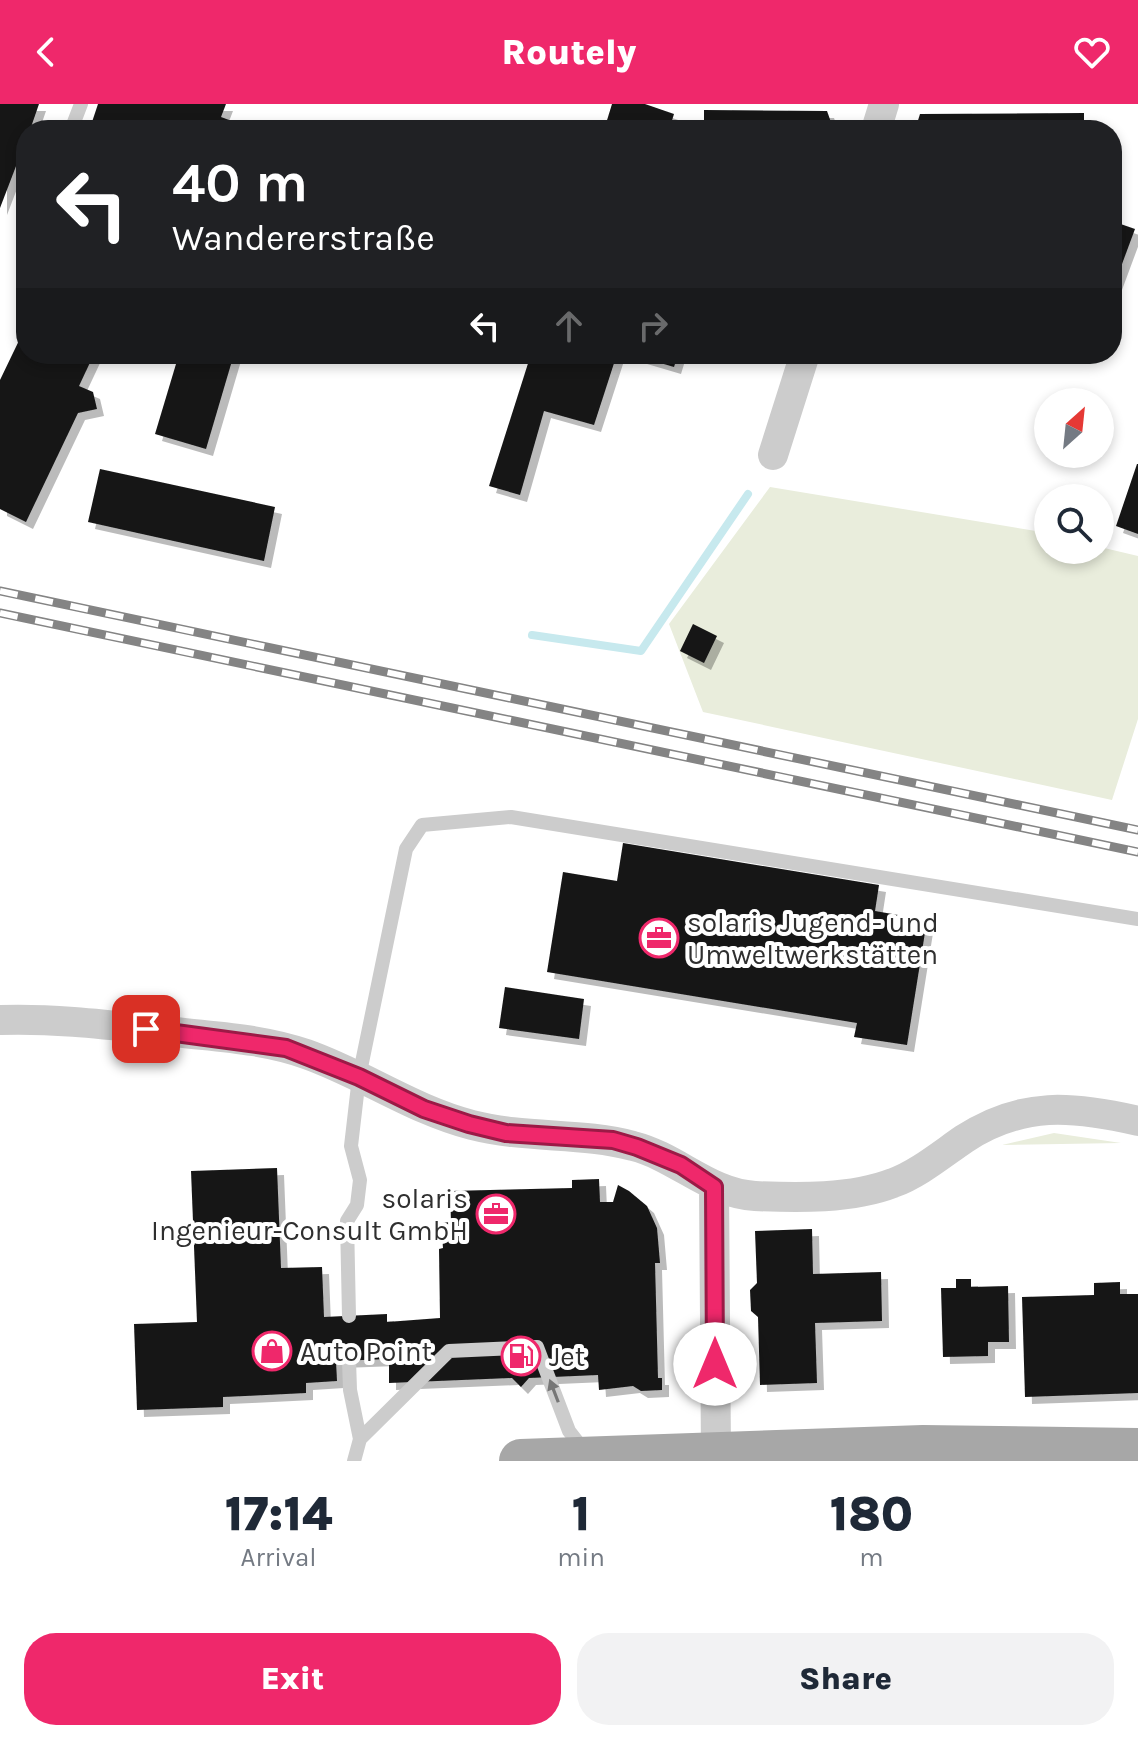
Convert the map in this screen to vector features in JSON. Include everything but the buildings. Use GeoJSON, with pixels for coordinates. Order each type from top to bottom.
{"type":"FeatureCollection","features":[{"type":"Feature","properties":{"kind":"main road"},"geometry":{"type":"LineString","coordinates":[[521,1461],[923,1447],[1138,1450]]}},
{"type":"Feature","properties":{"kind":"street"},"geometry":{"type":"LineString","coordinates":[[773,455],[802,364]]}},
{"type":"Feature","properties":{"kind":"street"},"geometry":{"type":"LineString","coordinates":[[0,1020],[81,1023],[260,1042],[308,1055],[424,1109],[469,1124],[506,1133],[613,1140],[637,1147],[681,1165],[714,1187],[733,1193],[783,1196],[852,1192],[893,1183],[989,1123],[1034,1111],[1089,1111],[1138,1121]]}},
{"type":"Feature","properties":{"kind":"street"},"geometry":{"type":"LineString","coordinates":[[714,1187],[716,1454]]}},
{"type":"Feature","properties":{"kind":"lane"},"geometry":{"type":"LineString","coordinates":[[349,1316],[347,1221],[357,1205],[360,1180],[351,1146],[359,1077],[406,849],[422,825],[511,817],[1138,919]]}},
{"type":"Feature","properties":{"kind":"lane"},"geometry":{"type":"LineString","coordinates":[[360,1439],[449,1351],[537,1347],[569,1431],[590,1459]]}},
{"type":"Feature","properties":{"kind":"lane"},"geometry":{"type":"LineString","coordinates":[[349,1360],[350,1390],[360,1439],[354,1461]]}},
{"type":"Feature","properties":{"kind":"green space"},"geometry":{"type":"Polygon","coordinates":[[[770,487],[1034,531],[1034,564],[1114,564],[1114,550],[1138,556],[1138,719],[1112,800],[703,712],[669,624],[770,487]]]}},
{"type":"Feature","properties":{"kind":"green space"},"geometry":{"type":"Polygon","coordinates":[[[1054,1133],[1121,1143],[1002,1145],[1054,1133]]]}},
{"type":"Feature","properties":{"kind":"waterway"},"geometry":{"type":"LineString","coordinates":[[532,635],[641,651],[748,494]]}},
{"type":"Feature","properties":{"kind":"railway"},"geometry":{"type":"LineString","coordinates":[[0,591],[1138,830]]}},
{"type":"Feature","properties":{"kind":"railway"},"geometry":{"type":"LineString","coordinates":[[0,613],[1138,852]]}},
{"type":"Feature","properties":{"kind":"place","name":"solaris Jugend- und Umweltwerkstätten"},"geometry":{"type":"Point","coordinates":[659,938]}},
{"type":"Feature","properties":{"kind":"place","name":"solaris Ingenieur-Consult GmbH"},"geometry":{"type":"Point","coordinates":[496,1214]}},
{"type":"Feature","properties":{"kind":"place","name":"Auto Point"},"geometry":{"type":"Point","coordinates":[272,1351]}},
{"type":"Feature","properties":{"kind":"place","name":"Jet"},"geometry":{"type":"Point","coordinates":[521,1356]}},
{"type":"Feature","properties":{"kind":"route"},"geometry":{"type":"LineString","coordinates":[[146,1029],[260,1042],[286,1048],[321,1060],[424,1109],[469,1124],[506,1133],[613,1140],[667,1157],[681,1165],[714,1187],[715,1364]]}}]}
